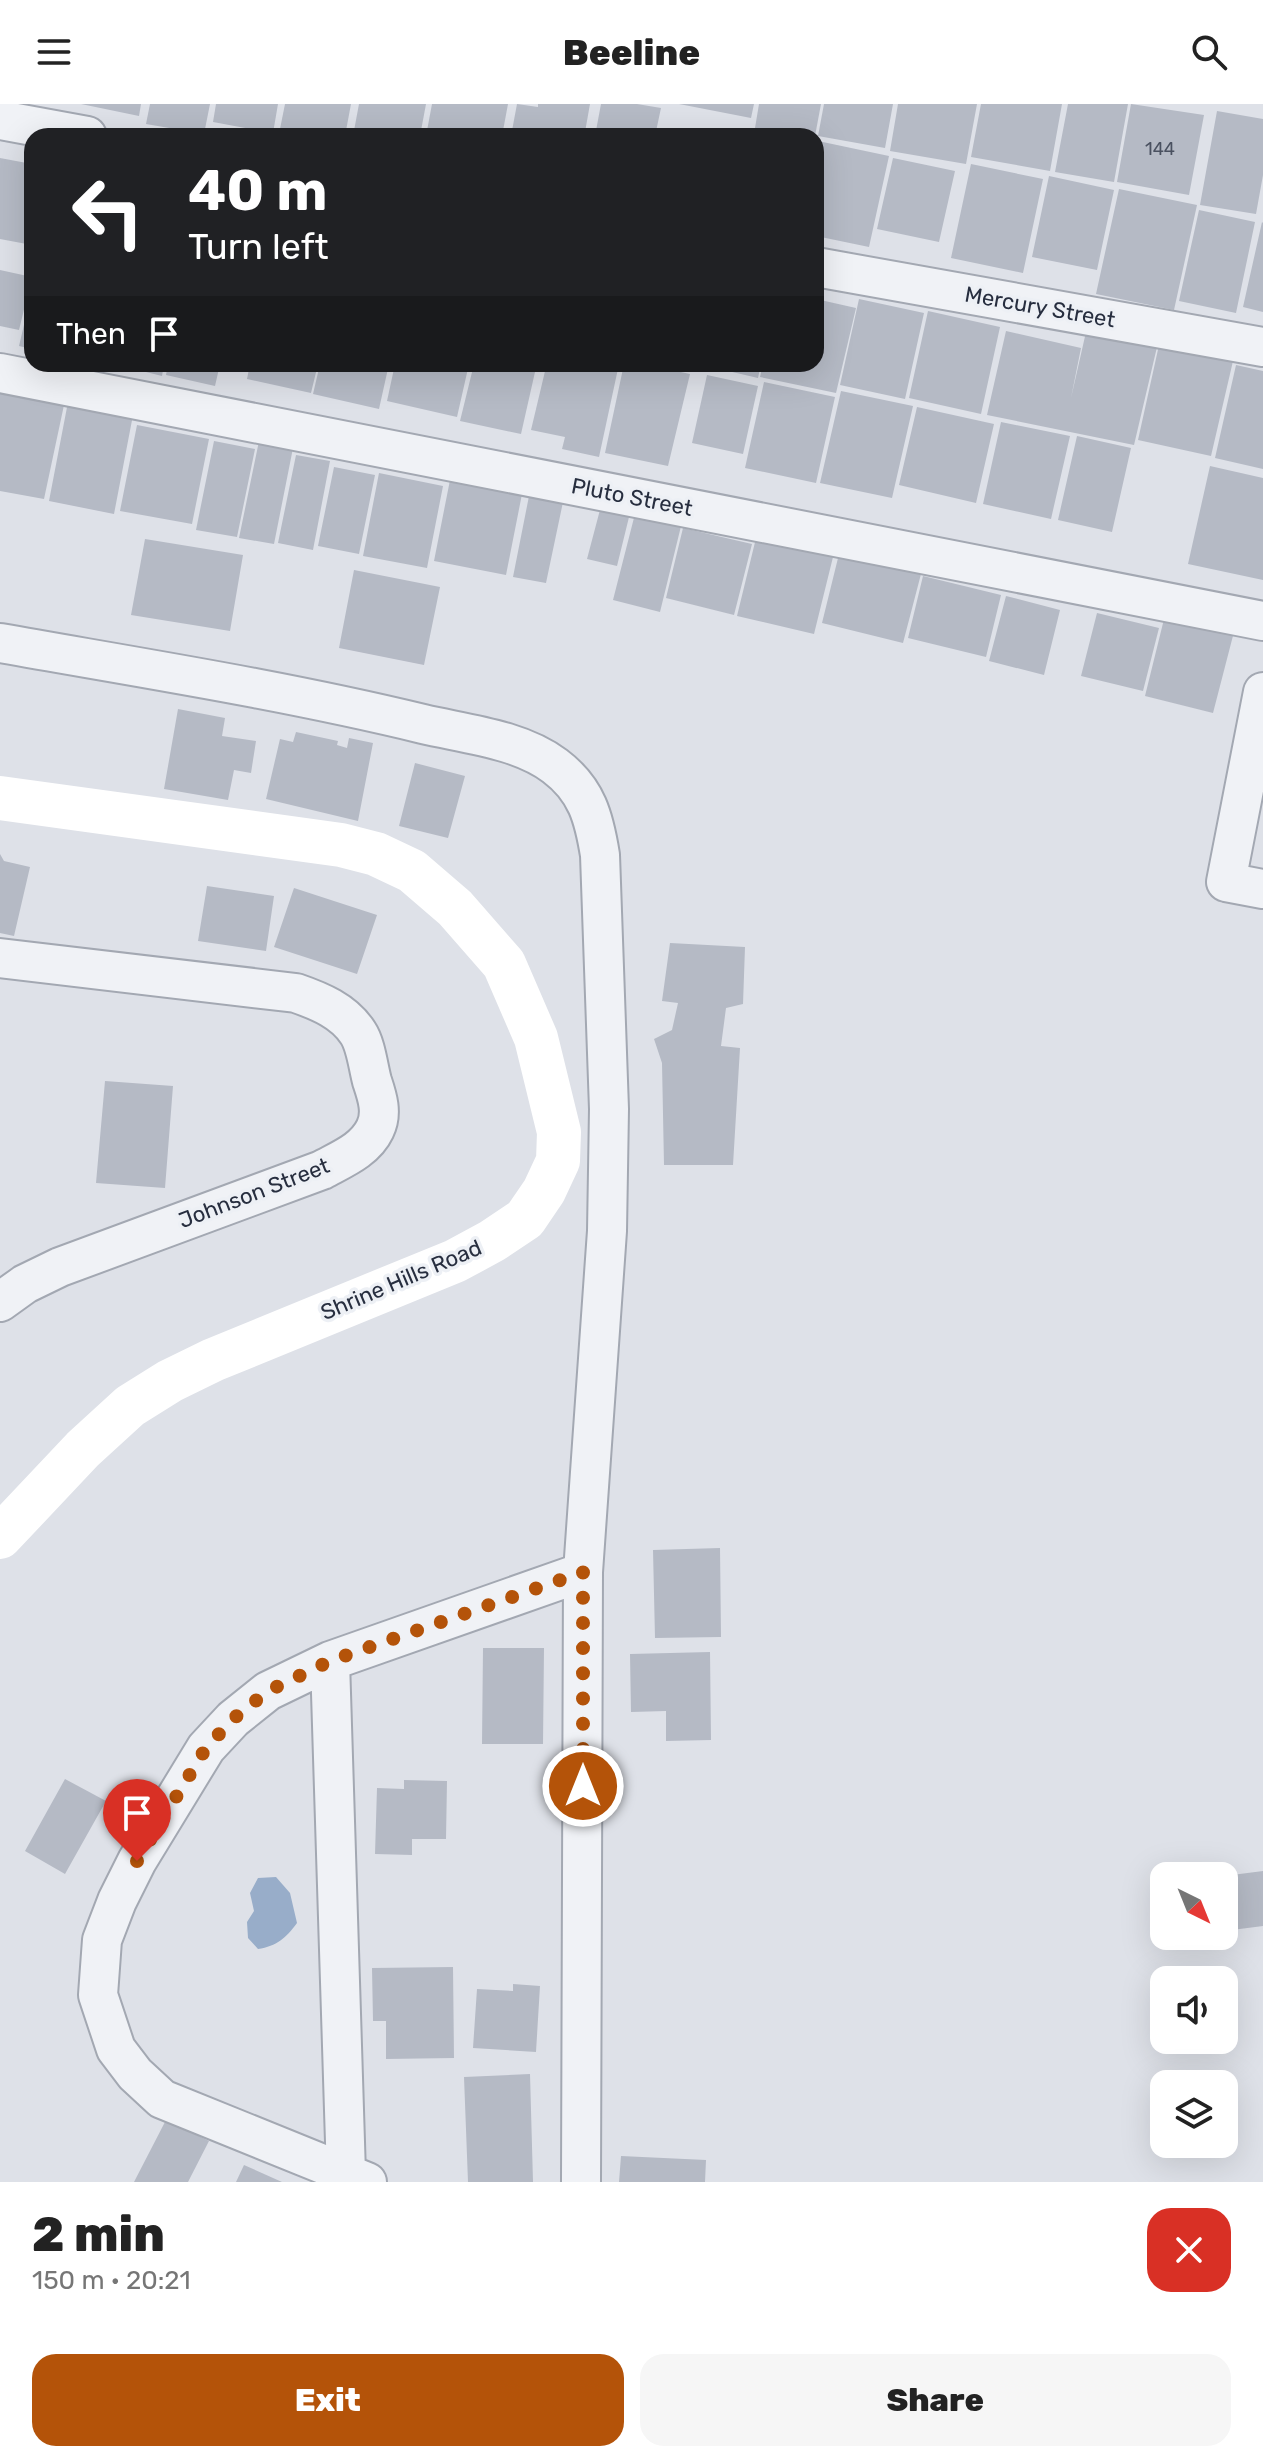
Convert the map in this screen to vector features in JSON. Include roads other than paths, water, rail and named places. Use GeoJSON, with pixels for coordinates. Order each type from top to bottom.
{"type":"FeatureCollection","features":[{"type":"Feature","properties":{"kind":"street"},"geometry":{"type":"LineString","coordinates":[[0,120],[44,128]]}},
{"type":"Feature","properties":{"kind":"street","name":"Mercury Street"},"geometry":{"type":"LineString","coordinates":[[824,268],[1263,347]]}},
{"type":"Feature","properties":{"kind":"street","name":"Pluto Street"},"geometry":{"type":"LineString","coordinates":[[0,373],[1263,621]]}},
{"type":"Feature","properties":{"kind":"street"},"geometry":{"type":"LineString","coordinates":[[0,643],[344,705],[513,745],[555,766],[581,793],[594,819],[600,855],[609,1109],[607,1231],[583,1572],[581,2182]]}},
{"type":"Feature","properties":{"kind":"street"},"geometry":{"type":"LineString","coordinates":[[1263,692],[1226,882],[1263,889]]}},
{"type":"Feature","properties":{"kind":"street","name":"Shrine Hills Road"},"geometry":{"type":"LineString","coordinates":[[0,798],[341,845],[376,854],[412,871],[455,908],[504,964],[536,1038],[559,1132],[558,1161],[544,1191],[525,1219],[455,1261],[350,1302],[170,1381],[130,1406],[95,1438],[0,1537]]}},
{"type":"Feature","properties":{"kind":"street","name":"Johnson Street"},"geometry":{"type":"LineString","coordinates":[[0,958],[296,993],[321,1001],[359,1034],[379,1107],[377,1126],[367,1142],[354,1153],[322,1170],[72,1262],[25,1284],[0,1302]]}},
{"type":"Feature","properties":{"kind":"street"},"geometry":{"type":"LineString","coordinates":[[330,1661],[356,2178],[162,2099],[135,2074],[116,2049],[98,1995],[102,1940],[137,1861],[206,1748],[233,1719],[268,1691],[330,1661],[583,1572]]}},
{"type":"Feature","properties":{"kind":"water"},"geometry":{"type":"Polygon","coordinates":[[[276,1877],[290,1893],[297,1923],[271,1946],[258,1949],[248,1938],[247,1922],[254,1911],[250,1893],[258,1878],[276,1877]]]}}]}
